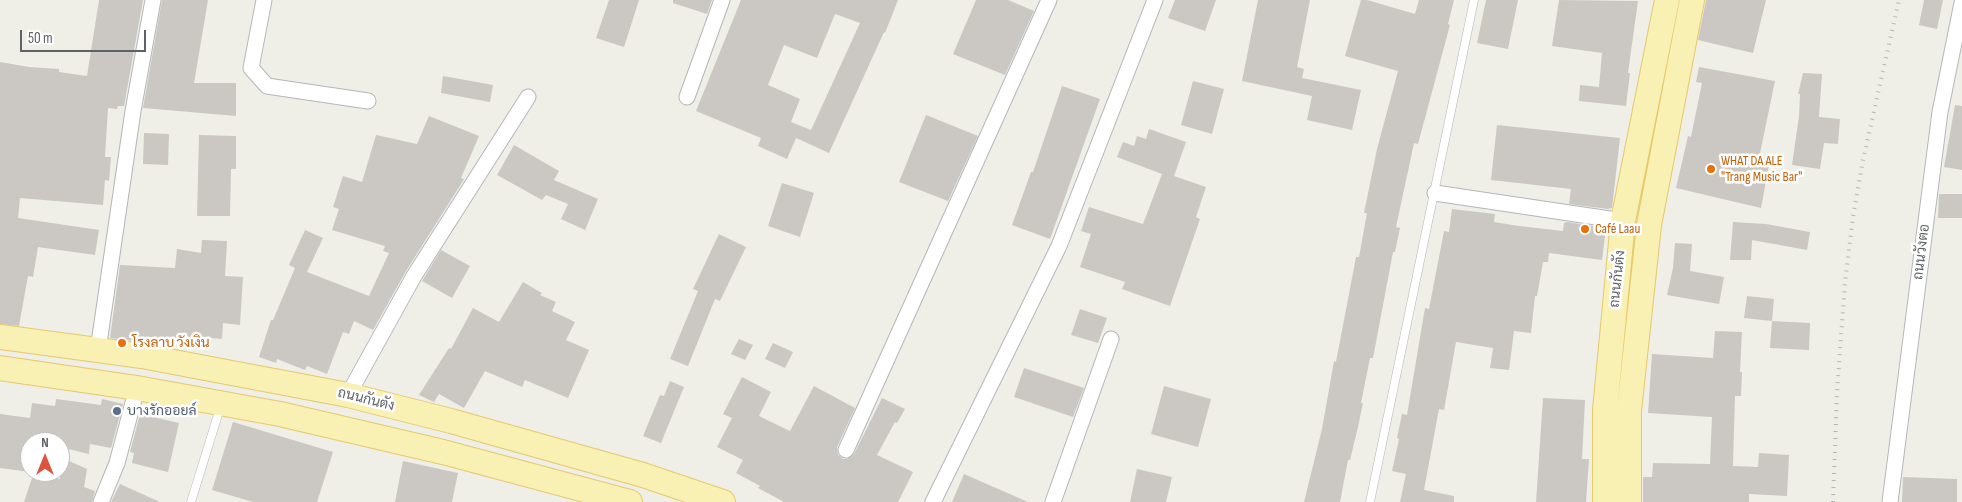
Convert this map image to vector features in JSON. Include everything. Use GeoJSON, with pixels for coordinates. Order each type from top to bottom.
{"type":"FeatureCollection","features":[{"type":"Feature","properties":{"kind":"main road","name":"ถนนกันตัง"},"geometry":{"type":"LineString","coordinates":[[1605,502],[1605,410],[1623,221],[1667,0]]}},
{"type":"Feature","properties":{"kind":"main road","name":"ถนนกันตัง"},"geometry":{"type":"LineString","coordinates":[[1629,502],[1629,411],[1649,225],[1686,1]]}},
{"type":"Feature","properties":{"kind":"main road"},"geometry":{"type":"LineString","coordinates":[[1620,258],[1645,262]]}},
{"type":"Feature","properties":{"kind":"main road","name":"ถนนกันตัง"},"geometry":{"type":"LineString","coordinates":[[0,337],[98,350],[291,383],[348,395],[451,421],[644,475],[723,502]]}},
{"type":"Feature","properties":{"kind":"main road"},"geometry":{"type":"LineString","coordinates":[[0,368],[137,388],[280,414],[443,452],[630,502]]}},
{"type":"Feature","properties":{"kind":"main road"},"geometry":{"type":"LineString","coordinates":[[280,414],[291,383]]}},
{"type":"Feature","properties":{"kind":"main road"},"geometry":{"type":"LineString","coordinates":[[566,485],[575,456]]}},
{"type":"Feature","properties":{"kind":"street"},"geometry":{"type":"LineString","coordinates":[[98,350],[133,112],[153,0]]}},
{"type":"Feature","properties":{"kind":"street"},"geometry":{"type":"LineString","coordinates":[[264,0],[251,68],[267,86],[368,101]]}},
{"type":"Feature","properties":{"kind":"street"},"geometry":{"type":"LineString","coordinates":[[687,97],[722,0]]}},
{"type":"Feature","properties":{"kind":"street"},"geometry":{"type":"LineString","coordinates":[[846,450],[1049,0]]}},
{"type":"Feature","properties":{"kind":"street"},"geometry":{"type":"LineString","coordinates":[[933,502],[1059,246],[1155,0]]}},
{"type":"Feature","properties":{"kind":"street","name":"ถนนวังตอ"},"geometry":{"type":"LineString","coordinates":[[1890,502],[1940,112],[1962,3]]}},
{"type":"Feature","properties":{"kind":"street"},"geometry":{"type":"LineString","coordinates":[[348,395],[414,276],[528,97]]}},
{"type":"Feature","properties":{"kind":"street"},"geometry":{"type":"LineString","coordinates":[[1435,194],[1623,221]]}},
{"type":"Feature","properties":{"kind":"street"},"geometry":{"type":"LineString","coordinates":[[1053,502],[1111,339]]}},
{"type":"Feature","properties":{"kind":"street"},"geometry":{"type":"LineString","coordinates":[[100,502],[117,463],[137,388]]}},
{"type":"Feature","properties":{"kind":"lane"},"geometry":{"type":"LineString","coordinates":[[1370,502],[1474,0]]}},
{"type":"Feature","properties":{"kind":"lane"},"geometry":{"type":"LineString","coordinates":[[191,502],[222,403]]}},
{"type":"Feature","properties":{"kind":"building"},"geometry":{"type":"Polygon","coordinates":[[[99,0],[143,0],[124,106],[118,106],[117,109],[108,108],[105,157],[111,157],[109,181],[105,180],[103,205],[20,198],[18,218],[99,230],[95,255],[38,247],[33,277],[28,276],[19,326],[0,324],[0,62],[29,67],[59,69],[59,72],[87,76],[99,0]]]}},
{"type":"Feature","properties":{"kind":"building"},"geometry":{"type":"Polygon","coordinates":[[[162,0],[208,0],[194,83],[236,83],[236,116],[143,108],[162,0]]]}},
{"type":"Feature","properties":{"kind":"building"},"geometry":{"type":"Polygon","coordinates":[[[609,0],[639,0],[624,47],[596,38],[609,0]]]}},
{"type":"Feature","properties":{"kind":"building"},"geometry":{"type":"Polygon","coordinates":[[[673,0],[712,0],[707,14],[673,3],[673,0]]]}},
{"type":"Feature","properties":{"kind":"building"},"geometry":{"type":"Polygon","coordinates":[[[741,0],[898,0],[885,33],[829,153],[796,138],[787,159],[758,146],[761,138],[696,111],[741,0]],[[835,14],[817,58],[784,45],[768,85],[800,99],[791,122],[811,130],[860,23],[835,14]]]}},
{"type":"Feature","properties":{"kind":"building"},"geometry":{"type":"Polygon","coordinates":[[[976,0],[1008,0],[1034,11],[1005,75],[953,54],[976,0]]]}},
{"type":"Feature","properties":{"kind":"building"},"geometry":{"type":"Polygon","coordinates":[[[1175,0],[1216,0],[1205,31],[1168,18],[1175,0]]]}},
{"type":"Feature","properties":{"kind":"building"},"geometry":{"type":"Polygon","coordinates":[[[1258,0],[1310,0],[1297,67],[1304,69],[1302,78],[1361,90],[1352,130],[1307,120],[1312,96],[1242,81],[1258,0]]]}},
{"type":"Feature","properties":{"kind":"building"},"geometry":{"type":"Polygon","coordinates":[[[1361,0],[1367,0],[1415,14],[1419,0],[1454,0],[1448,24],[1450,25],[1418,144],[1414,143],[1396,227],[1400,228],[1395,252],[1393,252],[1373,358],[1370,358],[1358,427],[1350,460],[1348,460],[1340,502],[1304,502],[1322,429],[1356,257],[1359,257],[1367,213],[1364,213],[1377,149],[1398,71],[1345,56],[1361,0]]]}},
{"type":"Feature","properties":{"kind":"building"},"geometry":{"type":"Polygon","coordinates":[[[1486,0],[1518,0],[1508,49],[1477,43],[1486,0]]]}},
{"type":"Feature","properties":{"kind":"building"},"geometry":{"type":"Polygon","coordinates":[[[1559,0],[1638,1],[1628,73],[1630,73],[1626,106],[1579,101],[1580,85],[1599,87],[1602,53],[1552,46],[1559,0]]]}},
{"type":"Feature","properties":{"kind":"building"},"geometry":{"type":"Polygon","coordinates":[[[1706,0],[1766,0],[1753,53],[1698,40],[1706,0]]]}},
{"type":"Feature","properties":{"kind":"building"},"geometry":{"type":"Polygon","coordinates":[[[1924,0],[1943,0],[1937,29],[1919,25],[1924,0]]]}},
{"type":"Feature","properties":{"kind":"building"},"geometry":{"type":"Polygon","coordinates":[[[1699,67],[1775,81],[1759,158],[1770,159],[1761,208],[1676,188],[1688,136],[1691,137],[1702,83],[1696,82],[1699,67]]]}},
{"type":"Feature","properties":{"kind":"building"},"geometry":{"type":"Polygon","coordinates":[[[1803,73],[1822,74],[1819,117],[1840,119],[1838,144],[1824,143],[1820,169],[1792,165],[1799,116],[1800,94],[1798,94],[1803,73]]]}},
{"type":"Feature","properties":{"kind":"building"},"geometry":{"type":"Polygon","coordinates":[[[443,76],[493,85],[490,102],[441,93],[443,76]]]}},
{"type":"Feature","properties":{"kind":"building"},"geometry":{"type":"Polygon","coordinates":[[[1193,81],[1224,89],[1212,134],[1181,125],[1193,81]]]}},
{"type":"Feature","properties":{"kind":"building"},"geometry":{"type":"Polygon","coordinates":[[[1062,86],[1100,99],[1050,239],[1012,225],[1031,172],[1033,172],[1062,86]]]}},
{"type":"Feature","properties":{"kind":"building"},"geometry":{"type":"Polygon","coordinates":[[[1955,105],[1962,106],[1962,170],[1944,167],[1955,105]]]}},
{"type":"Feature","properties":{"kind":"building"},"geometry":{"type":"Polygon","coordinates":[[[926,115],[978,136],[948,201],[899,182],[926,115]]]}},
{"type":"Feature","properties":{"kind":"building"},"geometry":{"type":"Polygon","coordinates":[[[429,116],[479,136],[461,178],[464,179],[406,271],[373,330],[354,321],[349,334],[343,332],[327,374],[307,366],[305,370],[277,359],[276,363],[259,357],[271,320],[273,320],[295,268],[289,265],[305,230],[323,238],[307,272],[369,296],[389,253],[383,251],[385,246],[332,230],[339,209],[333,207],[343,176],[362,182],[376,135],[417,144],[429,116]]]}},
{"type":"Feature","properties":{"kind":"building"},"geometry":{"type":"Polygon","coordinates":[[[1497,125],[1620,138],[1612,208],[1569,204],[1571,189],[1491,180],[1497,125]]]}},
{"type":"Feature","properties":{"kind":"building"},"geometry":{"type":"Polygon","coordinates":[[[1149,129],[1186,142],[1174,176],[1206,187],[1196,217],[1200,219],[1170,306],[1122,289],[1125,282],[1080,267],[1091,234],[1081,231],[1089,207],[1143,224],[1162,174],[1117,157],[1123,142],[1134,146],[1137,136],[1146,139],[1149,129]]]}},
{"type":"Feature","properties":{"kind":"building"},"geometry":{"type":"Polygon","coordinates":[[[144,133],[169,134],[168,165],[143,164],[144,133]]]}},
{"type":"Feature","properties":{"kind":"building"},"geometry":{"type":"Polygon","coordinates":[[[199,135],[236,136],[236,169],[231,169],[230,216],[197,216],[199,135]]]}},
{"type":"Feature","properties":{"kind":"building"},"geometry":{"type":"Polygon","coordinates":[[[514,145],[559,171],[554,180],[598,199],[585,230],[561,219],[568,204],[546,195],[542,200],[497,175],[514,145]]]}},
{"type":"Feature","properties":{"kind":"building"},"geometry":{"type":"Polygon","coordinates":[[[782,183],[814,193],[800,237],[768,226],[782,183]]]}},
{"type":"Feature","properties":{"kind":"building"},"geometry":{"type":"Polygon","coordinates":[[[1939,194],[1962,194],[1962,218],[1938,218],[1939,194]]]}},
{"type":"Feature","properties":{"kind":"building"},"geometry":{"type":"Polygon","coordinates":[[[1452,209],[1495,214],[1494,222],[1519,226],[1563,231],[1564,223],[1567,222],[1606,228],[1602,260],[1549,253],[1548,262],[1543,262],[1537,296],[1535,296],[1531,333],[1514,331],[1509,370],[1490,368],[1493,348],[1456,342],[1444,410],[1439,409],[1424,490],[1454,496],[1454,502],[1400,502],[1406,474],[1392,471],[1399,439],[1397,438],[1402,414],[1407,415],[1425,308],[1429,309],[1444,231],[1449,232],[1452,209]]]}},
{"type":"Feature","properties":{"kind":"building"},"geometry":{"type":"Polygon","coordinates":[[[1733,222],[1766,224],[1810,232],[1807,250],[1752,240],[1751,260],[1730,260],[1733,222]]]}},
{"type":"Feature","properties":{"kind":"building"},"geometry":{"type":"Polygon","coordinates":[[[719,234],[746,247],[720,301],[715,299],[688,366],[670,359],[698,291],[693,289],[719,234]]]}},
{"type":"Feature","properties":{"kind":"building"},"geometry":{"type":"Polygon","coordinates":[[[202,240],[227,241],[225,276],[243,277],[240,325],[223,323],[222,339],[191,336],[190,344],[158,340],[158,343],[110,338],[120,265],[175,268],[177,249],[201,253],[202,240]]]}},
{"type":"Feature","properties":{"kind":"building"},"geometry":{"type":"Polygon","coordinates":[[[1675,243],[1692,244],[1690,271],[1724,277],[1719,304],[1667,295],[1673,268],[1675,243]]]}},
{"type":"Feature","properties":{"kind":"building"},"geometry":{"type":"Polygon","coordinates":[[[441,250],[470,266],[452,298],[422,281],[441,250]]]}},
{"type":"Feature","properties":{"kind":"building"},"geometry":{"type":"Polygon","coordinates":[[[523,282],[542,293],[540,295],[556,302],[552,311],[575,322],[566,340],[589,350],[568,398],[525,380],[522,387],[485,371],[464,408],[439,394],[434,402],[419,395],[449,348],[451,349],[473,308],[499,322],[523,282]]]}},
{"type":"Feature","properties":{"kind":"building"},"geometry":{"type":"Polygon","coordinates":[[[1747,296],[1774,299],[1772,321],[1744,318],[1747,296]]]}},
{"type":"Feature","properties":{"kind":"building"},"geometry":{"type":"Polygon","coordinates":[[[1080,309],[1107,318],[1098,343],[1071,335],[1080,309]]]}},
{"type":"Feature","properties":{"kind":"building"},"geometry":{"type":"Polygon","coordinates":[[[1772,321],[1810,323],[1809,350],[1770,348],[1772,321]]]}},
{"type":"Feature","properties":{"kind":"building"},"geometry":{"type":"Polygon","coordinates":[[[1715,331],[1742,332],[1741,396],[1735,396],[1733,466],[1758,467],[1759,453],[1789,455],[1787,496],[1749,494],[1749,502],[1643,502],[1643,477],[1652,477],[1653,463],[1710,464],[1712,417],[1648,413],[1652,354],[1713,358],[1715,331]]]}},
{"type":"Feature","properties":{"kind":"building"},"geometry":{"type":"Polygon","coordinates":[[[739,339],[753,345],[745,360],[731,354],[739,339]]]}},
{"type":"Feature","properties":{"kind":"building"},"geometry":{"type":"Polygon","coordinates":[[[773,343],[793,352],[785,368],[765,359],[773,343]]]}},
{"type":"Feature","properties":{"kind":"building"},"geometry":{"type":"Polygon","coordinates":[[[1024,368],[1084,388],[1073,417],[1014,397],[1024,368]]]}},
{"type":"Feature","properties":{"kind":"building"},"geometry":{"type":"Polygon","coordinates":[[[742,377],[771,392],[759,416],[790,431],[814,386],[855,408],[837,447],[838,455],[843,459],[847,459],[854,454],[882,398],[905,409],[897,423],[895,422],[877,455],[913,472],[898,502],[784,502],[736,473],[743,460],[717,447],[732,418],[723,414],[742,377]]]}},
{"type":"Feature","properties":{"kind":"building"},"geometry":{"type":"Polygon","coordinates":[[[670,381],[684,387],[661,443],[643,436],[660,395],[664,396],[670,381]]]}},
{"type":"Feature","properties":{"kind":"building"},"geometry":{"type":"Polygon","coordinates":[[[1164,386],[1211,399],[1198,447],[1151,434],[1164,386]]]}},
{"type":"Feature","properties":{"kind":"building"},"geometry":{"type":"Polygon","coordinates":[[[1543,398],[1585,400],[1582,459],[1589,459],[1586,502],[1536,502],[1543,398]]]}},
{"type":"Feature","properties":{"kind":"building"},"geometry":{"type":"Polygon","coordinates":[[[56,399],[101,405],[102,399],[123,404],[111,448],[90,444],[89,454],[70,449],[70,432],[20,432],[20,471],[0,468],[0,414],[30,418],[32,403],[55,406],[56,399]]]}},
{"type":"Feature","properties":{"kind":"building"},"geometry":{"type":"Polygon","coordinates":[[[140,414],[179,423],[168,472],[132,463],[134,453],[130,452],[140,414]]]}},
{"type":"Feature","properties":{"kind":"building"},"geometry":{"type":"Polygon","coordinates":[[[233,422],[333,452],[317,502],[253,502],[212,490],[233,422]]]}},
{"type":"Feature","properties":{"kind":"building"},"geometry":{"type":"Polygon","coordinates":[[[70,461],[87,469],[84,487],[95,491],[92,502],[24,502],[31,482],[70,482],[70,461]]]}},
{"type":"Feature","properties":{"kind":"building"},"geometry":{"type":"Polygon","coordinates":[[[403,461],[458,473],[452,502],[395,502],[403,461]]]}},
{"type":"Feature","properties":{"kind":"building"},"geometry":{"type":"Polygon","coordinates":[[[1137,469],[1172,477],[1166,502],[1130,502],[1137,469]]]}},
{"type":"Feature","properties":{"kind":"building"},"geometry":{"type":"Polygon","coordinates":[[[964,474],[1028,502],[952,502],[964,474]]]}},
{"type":"Feature","properties":{"kind":"building"},"geometry":{"type":"Polygon","coordinates":[[[1903,477],[1957,479],[1957,502],[1902,502],[1903,477]]]}},
{"type":"Feature","properties":{"kind":"building"},"geometry":{"type":"Polygon","coordinates":[[[120,484],[160,502],[111,502],[120,484]]]}},
{"type":"Feature","properties":{"kind":"railway"},"geometry":{"type":"LineString","coordinates":[[1833,502],[1837,392],[1845,283],[1853,216],[1863,160],[1899,0]]}},
{"type":"Feature","properties":{"kind":"place","name":"WHAT DA ALE \"Trang Music Bar\""},"geometry":{"type":"Point","coordinates":[1711,169]}},
{"type":"Feature","properties":{"kind":"place","name":"Café Laau"},"geometry":{"type":"Point","coordinates":[1585,229]}},
{"type":"Feature","properties":{"kind":"place","name":"โรงลาบ วังเงิน"},"geometry":{"type":"Point","coordinates":[122,343]}},
{"type":"Feature","properties":{"kind":"place","name":"บางรักออยล์"},"geometry":{"type":"Point","coordinates":[117,411]}}]}
